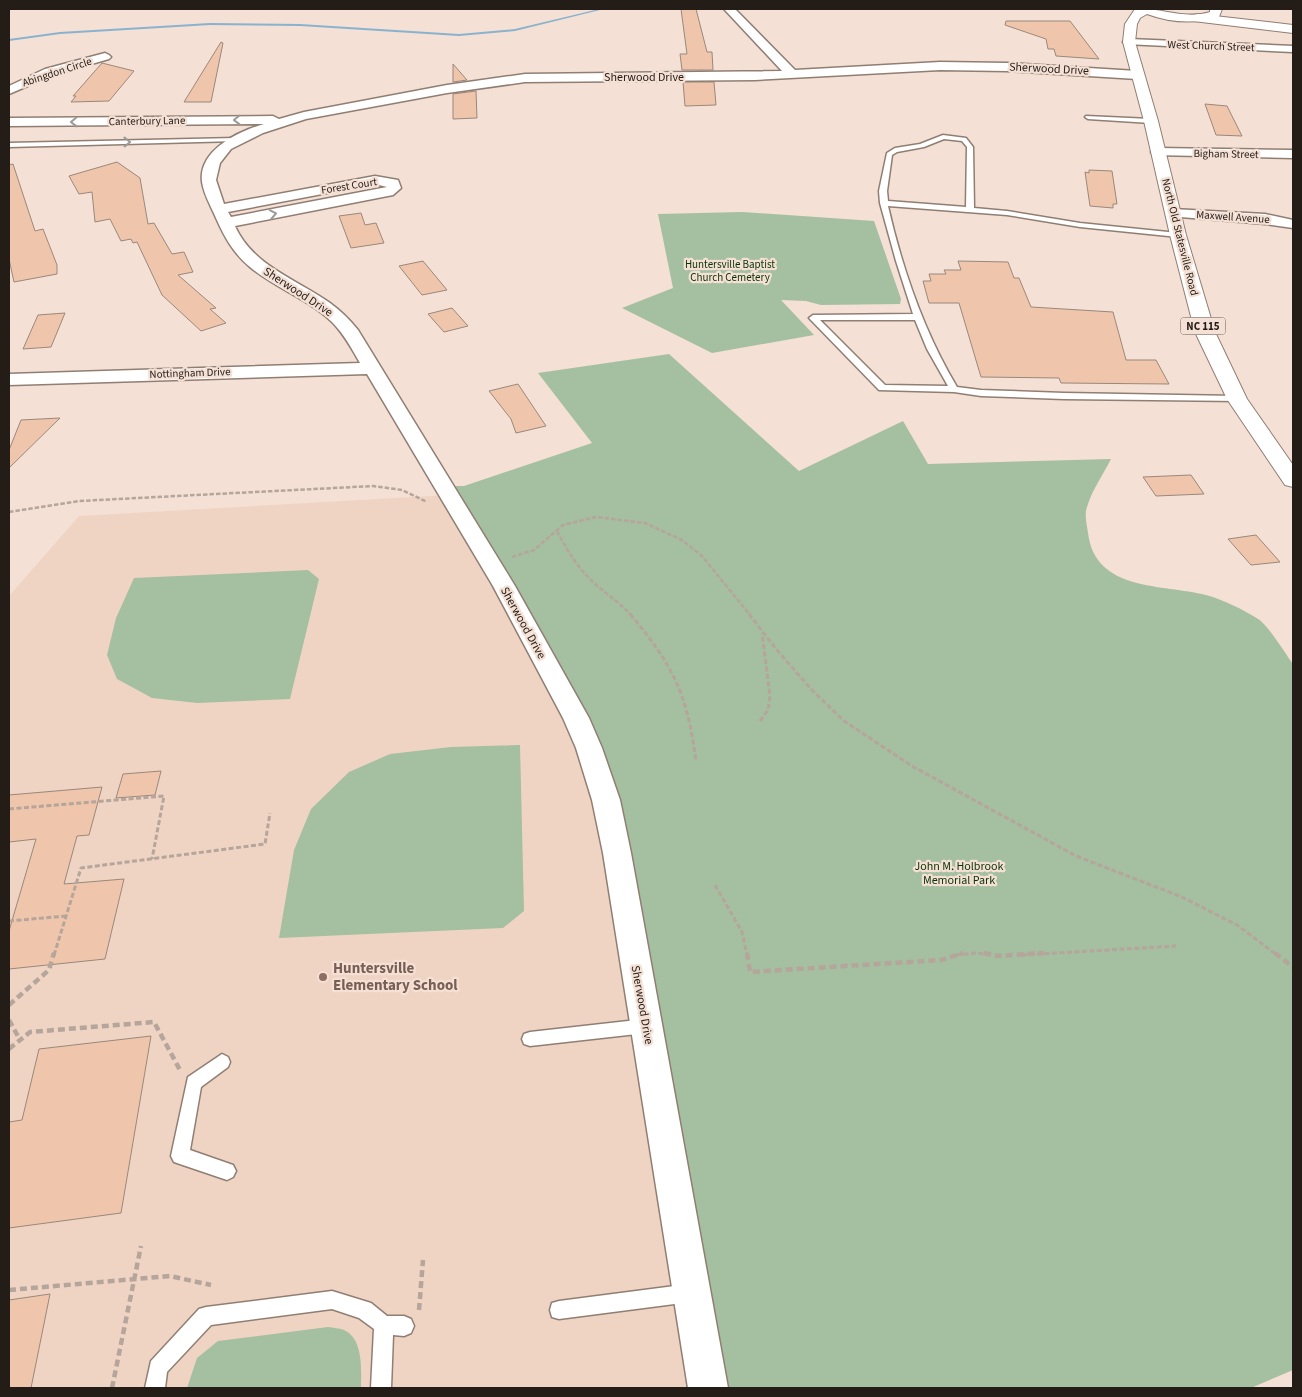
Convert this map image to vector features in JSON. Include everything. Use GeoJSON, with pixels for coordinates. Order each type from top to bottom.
{"type":"FeatureCollection","features":[{"type":"Feature","properties":{"kind":"main road"},"geometry":{"type":"LineString","coordinates":[[1158,25],[1215,14],[1216,9],[1290,29]]}},
{"type":"Feature","properties":{"kind":"main road"},"geometry":{"type":"LineString","coordinates":[[1138,10],[1162,15],[1290,29]]}},
{"type":"Feature","properties":{"kind":"main road","name":"North Old Statesville Road"},"geometry":{"type":"LineString","coordinates":[[1138,10],[1131,24],[1137,75],[1151,121],[1178,235],[1205,332],[1237,399],[1293,480]]}},
{"type":"Feature","properties":{"kind":"street"},"geometry":{"type":"LineString","coordinates":[[729,9],[792,74]]}},
{"type":"Feature","properties":{"kind":"street","name":"West Church Street"},"geometry":{"type":"LineString","coordinates":[[1133,35],[1293,49]]}},
{"type":"Feature","properties":{"kind":"street","name":"Abingdon Circle"},"geometry":{"type":"LineString","coordinates":[[9,90],[49,72],[105,57]]}},
{"type":"Feature","properties":{"kind":"street","name":"Sherwood Drive"},"geometry":{"type":"LineString","coordinates":[[708,1388],[617,853],[606,800],[589,748],[576,718],[504,586],[352,334],[325,307],[257,265],[242,250],[222,216],[209,180],[209,172],[217,155],[236,140],[285,121],[456,88],[525,78],[736,76],[940,66],[1007,67],[1137,75]]}},
{"type":"Feature","properties":{"kind":"street","name":"Canterbury Lane"},"geometry":{"type":"LineString","coordinates":[[9,122],[250,119],[285,121]]}},
{"type":"Feature","properties":{"kind":"street","name":"Bigham Street"},"geometry":{"type":"LineString","coordinates":[[1158,152],[1293,154]]}},
{"type":"Feature","properties":{"kind":"street","name":"Forest Court"},"geometry":{"type":"LineString","coordinates":[[375,180],[393,183],[394,188],[388,192],[222,216],[375,180]]}},
{"type":"Feature","properties":{"kind":"street","name":"Maxwell Avenue"},"geometry":{"type":"LineString","coordinates":[[1173,213],[1293,224]]}},
{"type":"Feature","properties":{"kind":"street","name":"Nottingham Drive"},"geometry":{"type":"LineString","coordinates":[[9,380],[372,368]]}},
{"type":"Feature","properties":{"kind":"lane"},"geometry":{"type":"LineString","coordinates":[[1088,117],[1151,121]]}},
{"type":"Feature","properties":{"kind":"lane"},"geometry":{"type":"LineString","coordinates":[[954,389],[940,368],[918,317],[887,217],[883,191],[889,154],[896,150],[922,146],[936,139],[954,138],[964,140],[970,147],[970,209]]}},
{"type":"Feature","properties":{"kind":"lane"},"geometry":{"type":"LineString","coordinates":[[9,145],[236,140]]}},
{"type":"Feature","properties":{"kind":"lane"},"geometry":{"type":"LineString","coordinates":[[884,203],[970,209],[1107,228],[1178,235]]}},
{"type":"Feature","properties":{"kind":"lane"},"geometry":{"type":"LineString","coordinates":[[918,317],[813,318],[882,388],[954,389],[981,393],[1064,396],[1237,399]]}},
{"type":"Feature","properties":{"kind":"lane"},"geometry":{"type":"LineString","coordinates":[[530,1039],[646,1026]]}},
{"type":"Feature","properties":{"kind":"lane"},"geometry":{"type":"LineString","coordinates":[[222,1062],[194,1083],[180,1156],[227,1171]]}},
{"type":"Feature","properties":{"kind":"lane"},"geometry":{"type":"LineString","coordinates":[[559,1310],[692,1292]]}},
{"type":"Feature","properties":{"kind":"lane"},"geometry":{"type":"LineString","coordinates":[[154,1388],[158,1368],[206,1316],[332,1300],[364,1310],[384,1324],[411,1320]]}},
{"type":"Feature","properties":{"kind":"lane"},"geometry":{"type":"LineString","coordinates":[[381,1388],[384,1324]]}},
{"type":"Feature","properties":{"kind":"path"},"geometry":{"type":"LineString","coordinates":[[9,512],[79,501],[373,486],[401,489],[415,493],[428,503]]}},
{"type":"Feature","properties":{"kind":"path"},"geometry":{"type":"LineString","coordinates":[[512,558],[534,550],[563,525],[596,517],[621,518],[645,523],[663,530],[682,540],[702,556],[731,589],[761,631],[812,690],[844,721],[912,766],[1076,856],[1182,897],[1237,925],[1293,967]]}},
{"type":"Feature","properties":{"kind":"path"},"geometry":{"type":"LineString","coordinates":[[557,530],[572,559],[591,580],[618,602],[635,620],[659,652],[681,689],[692,729],[696,762]]}},
{"type":"Feature","properties":{"kind":"path"},"geometry":{"type":"LineString","coordinates":[[760,721],[768,710],[770,696],[761,631]]}},
{"type":"Feature","properties":{"kind":"path"},"geometry":{"type":"LineString","coordinates":[[9,809],[164,796],[152,859]]}},
{"type":"Feature","properties":{"kind":"path"},"geometry":{"type":"LineString","coordinates":[[9,1005],[49,970],[81,868],[265,844],[270,813]]}},
{"type":"Feature","properties":{"kind":"path"},"geometry":{"type":"LineString","coordinates":[[715,885],[742,932],[750,972],[941,960],[954,954],[965,952],[980,952],[998,956],[1176,946]]}},
{"type":"Feature","properties":{"kind":"path"},"geometry":{"type":"LineString","coordinates":[[9,921],[66,916]]}},
{"type":"Feature","properties":{"kind":"path"},"geometry":{"type":"LineString","coordinates":[[9,1020],[20,1040]]}},
{"type":"Feature","properties":{"kind":"path"},"geometry":{"type":"LineString","coordinates":[[9,1049],[30,1032],[154,1022],[181,1072]]}},
{"type":"Feature","properties":{"kind":"path"},"geometry":{"type":"LineString","coordinates":[[112,1388],[141,1246]]}},
{"type":"Feature","properties":{"kind":"path"},"geometry":{"type":"LineString","coordinates":[[411,1320],[423,1260]]}},
{"type":"Feature","properties":{"kind":"path"},"geometry":{"type":"LineString","coordinates":[[9,1290],[170,1276],[211,1285]]}},
{"type":"Feature","properties":{"kind":"shaded area","name":"Huntersville Elementary School"},"geometry":{"type":"Polygon","coordinates":[[[448,495],[576,718],[672,1173],[708,1388],[9,1388],[9,596],[79,516],[448,495]]]}},
{"type":"Feature","properties":{"kind":"green space","name":"Huntersville Baptist Church Cemetery"},"geometry":{"type":"Polygon","coordinates":[[[742,212],[874,221],[901,299],[900,304],[821,305],[806,301],[781,300],[814,335],[712,353],[622,308],[673,288],[658,214],[742,212]]]}},
{"type":"Feature","properties":{"kind":"green space","name":"John M. Holbrook Memorial Park"},"geometry":{"type":"Polygon","coordinates":[[[669,354],[799,471],[903,421],[928,464],[1111,459],[1092,495],[1086,513],[1088,533],[1093,552],[1103,566],[1117,576],[1134,582],[1206,595],[1239,608],[1262,622],[1293,664],[1293,1370],[1251,1388],[708,1388],[606,800],[443,486],[464,486],[592,443],[538,373],[669,354]]]}},
{"type":"Feature","properties":{"kind":"green space"},"geometry":{"type":"Polygon","coordinates":[[[308,570],[319,579],[290,699],[197,703],[152,698],[117,679],[107,655],[116,618],[134,578],[308,570]]]}},
{"type":"Feature","properties":{"kind":"green space"},"geometry":{"type":"Polygon","coordinates":[[[520,745],[524,911],[503,928],[279,938],[294,850],[311,809],[349,772],[390,754],[451,747],[520,745]]]}},
{"type":"Feature","properties":{"kind":"green space"},"geometry":{"type":"Polygon","coordinates":[[[328,1327],[344,1330],[355,1340],[360,1356],[361,1388],[187,1388],[197,1358],[218,1341],[328,1327]]]}},
{"type":"Feature","properties":{"kind":"building"},"geometry":{"type":"Polygon","coordinates":[[[681,9],[696,9],[707,52],[712,52],[713,70],[682,70],[680,54],[687,54],[681,9]]]}},
{"type":"Feature","properties":{"kind":"building"},"geometry":{"type":"Polygon","coordinates":[[[1006,21],[1070,21],[1099,59],[1056,56],[1054,49],[1048,49],[1046,39],[1005,25],[1006,21]]]}},
{"type":"Feature","properties":{"kind":"building"},"geometry":{"type":"Polygon","coordinates":[[[221,42],[223,43],[211,102],[184,102],[221,42]]]}},
{"type":"Feature","properties":{"kind":"building"},"geometry":{"type":"Polygon","coordinates":[[[102,63],[134,71],[109,101],[71,102],[76,96],[73,96],[102,63]]]}},
{"type":"Feature","properties":{"kind":"building"},"geometry":{"type":"Polygon","coordinates":[[[453,64],[467,80],[453,82],[453,64]]]}},
{"type":"Feature","properties":{"kind":"building"},"geometry":{"type":"Polygon","coordinates":[[[683,82],[714,82],[716,105],[685,106],[683,82]]]}},
{"type":"Feature","properties":{"kind":"building"},"geometry":{"type":"Polygon","coordinates":[[[476,91],[477,118],[453,119],[453,94],[476,91]]]}},
{"type":"Feature","properties":{"kind":"building"},"geometry":{"type":"Polygon","coordinates":[[[1205,104],[1227,106],[1242,136],[1216,135],[1205,104]]]}},
{"type":"Feature","properties":{"kind":"building"},"geometry":{"type":"Polygon","coordinates":[[[117,162],[140,178],[148,224],[154,223],[172,254],[184,252],[193,272],[178,275],[216,308],[210,309],[226,323],[201,331],[162,295],[137,242],[133,243],[131,239],[121,241],[110,219],[95,222],[92,192],[79,194],[69,176],[117,162]]]}},
{"type":"Feature","properties":{"kind":"building"},"geometry":{"type":"Polygon","coordinates":[[[13,164],[35,231],[43,229],[57,265],[57,274],[14,282],[9,259],[9,165],[13,164]]]}},
{"type":"Feature","properties":{"kind":"building"},"geometry":{"type":"Polygon","coordinates":[[[1089,170],[1112,171],[1117,204],[1113,204],[1113,208],[1090,206],[1085,172],[1089,173],[1089,170]]]}},
{"type":"Feature","properties":{"kind":"building"},"geometry":{"type":"Polygon","coordinates":[[[361,213],[365,225],[376,223],[384,243],[351,248],[339,216],[361,213]]]}},
{"type":"Feature","properties":{"kind":"building"},"geometry":{"type":"Polygon","coordinates":[[[423,261],[447,290],[422,295],[399,266],[423,261]]]}},
{"type":"Feature","properties":{"kind":"building"},"geometry":{"type":"Polygon","coordinates":[[[958,261],[1008,262],[1014,278],[1019,278],[1031,307],[1113,312],[1126,360],[1156,360],[1169,384],[1061,383],[1059,378],[981,377],[959,303],[929,303],[923,281],[931,281],[929,274],[946,274],[944,270],[961,270],[958,261]]]}},
{"type":"Feature","properties":{"kind":"building"},"geometry":{"type":"Polygon","coordinates":[[[452,308],[468,326],[444,332],[428,314],[452,308]]]}},
{"type":"Feature","properties":{"kind":"building"},"geometry":{"type":"Polygon","coordinates":[[[65,313],[51,347],[23,349],[38,315],[65,313]]]}},
{"type":"Feature","properties":{"kind":"building"},"geometry":{"type":"Polygon","coordinates":[[[518,384],[546,426],[516,433],[511,419],[489,391],[518,384]]]}},
{"type":"Feature","properties":{"kind":"building"},"geometry":{"type":"Polygon","coordinates":[[[60,418],[9,468],[9,450],[21,420],[60,418]]]}},
{"type":"Feature","properties":{"kind":"building"},"geometry":{"type":"Polygon","coordinates":[[[1191,475],[1204,494],[1156,496],[1143,477],[1191,475]]]}},
{"type":"Feature","properties":{"kind":"building"},"geometry":{"type":"Polygon","coordinates":[[[1256,535],[1280,562],[1251,565],[1228,539],[1256,535]]]}},
{"type":"Feature","properties":{"kind":"building"},"geometry":{"type":"Polygon","coordinates":[[[161,771],[155,795],[116,798],[123,774],[161,771]]]}},
{"type":"Feature","properties":{"kind":"building"},"geometry":{"type":"Polygon","coordinates":[[[102,787],[89,835],[77,836],[64,884],[124,879],[105,959],[9,969],[9,931],[36,839],[9,842],[9,795],[102,787]]]}},
{"type":"Feature","properties":{"kind":"building"},"geometry":{"type":"Polygon","coordinates":[[[151,1036],[121,1213],[9,1228],[9,1122],[22,1120],[39,1049],[151,1036]]]}},
{"type":"Feature","properties":{"kind":"building"},"geometry":{"type":"Polygon","coordinates":[[[50,1294],[31,1388],[9,1388],[9,1300],[50,1294]]]}},
{"type":"Feature","properties":{"kind":"waterway"},"geometry":{"type":"LineString","coordinates":[[9,40],[60,33],[210,24],[300,25],[459,35],[515,30],[602,9]]}},
{"type":"Feature","properties":{"kind":"place","name":"Huntersville Elementary School"},"geometry":{"type":"Point","coordinates":[323,977]}}]}
